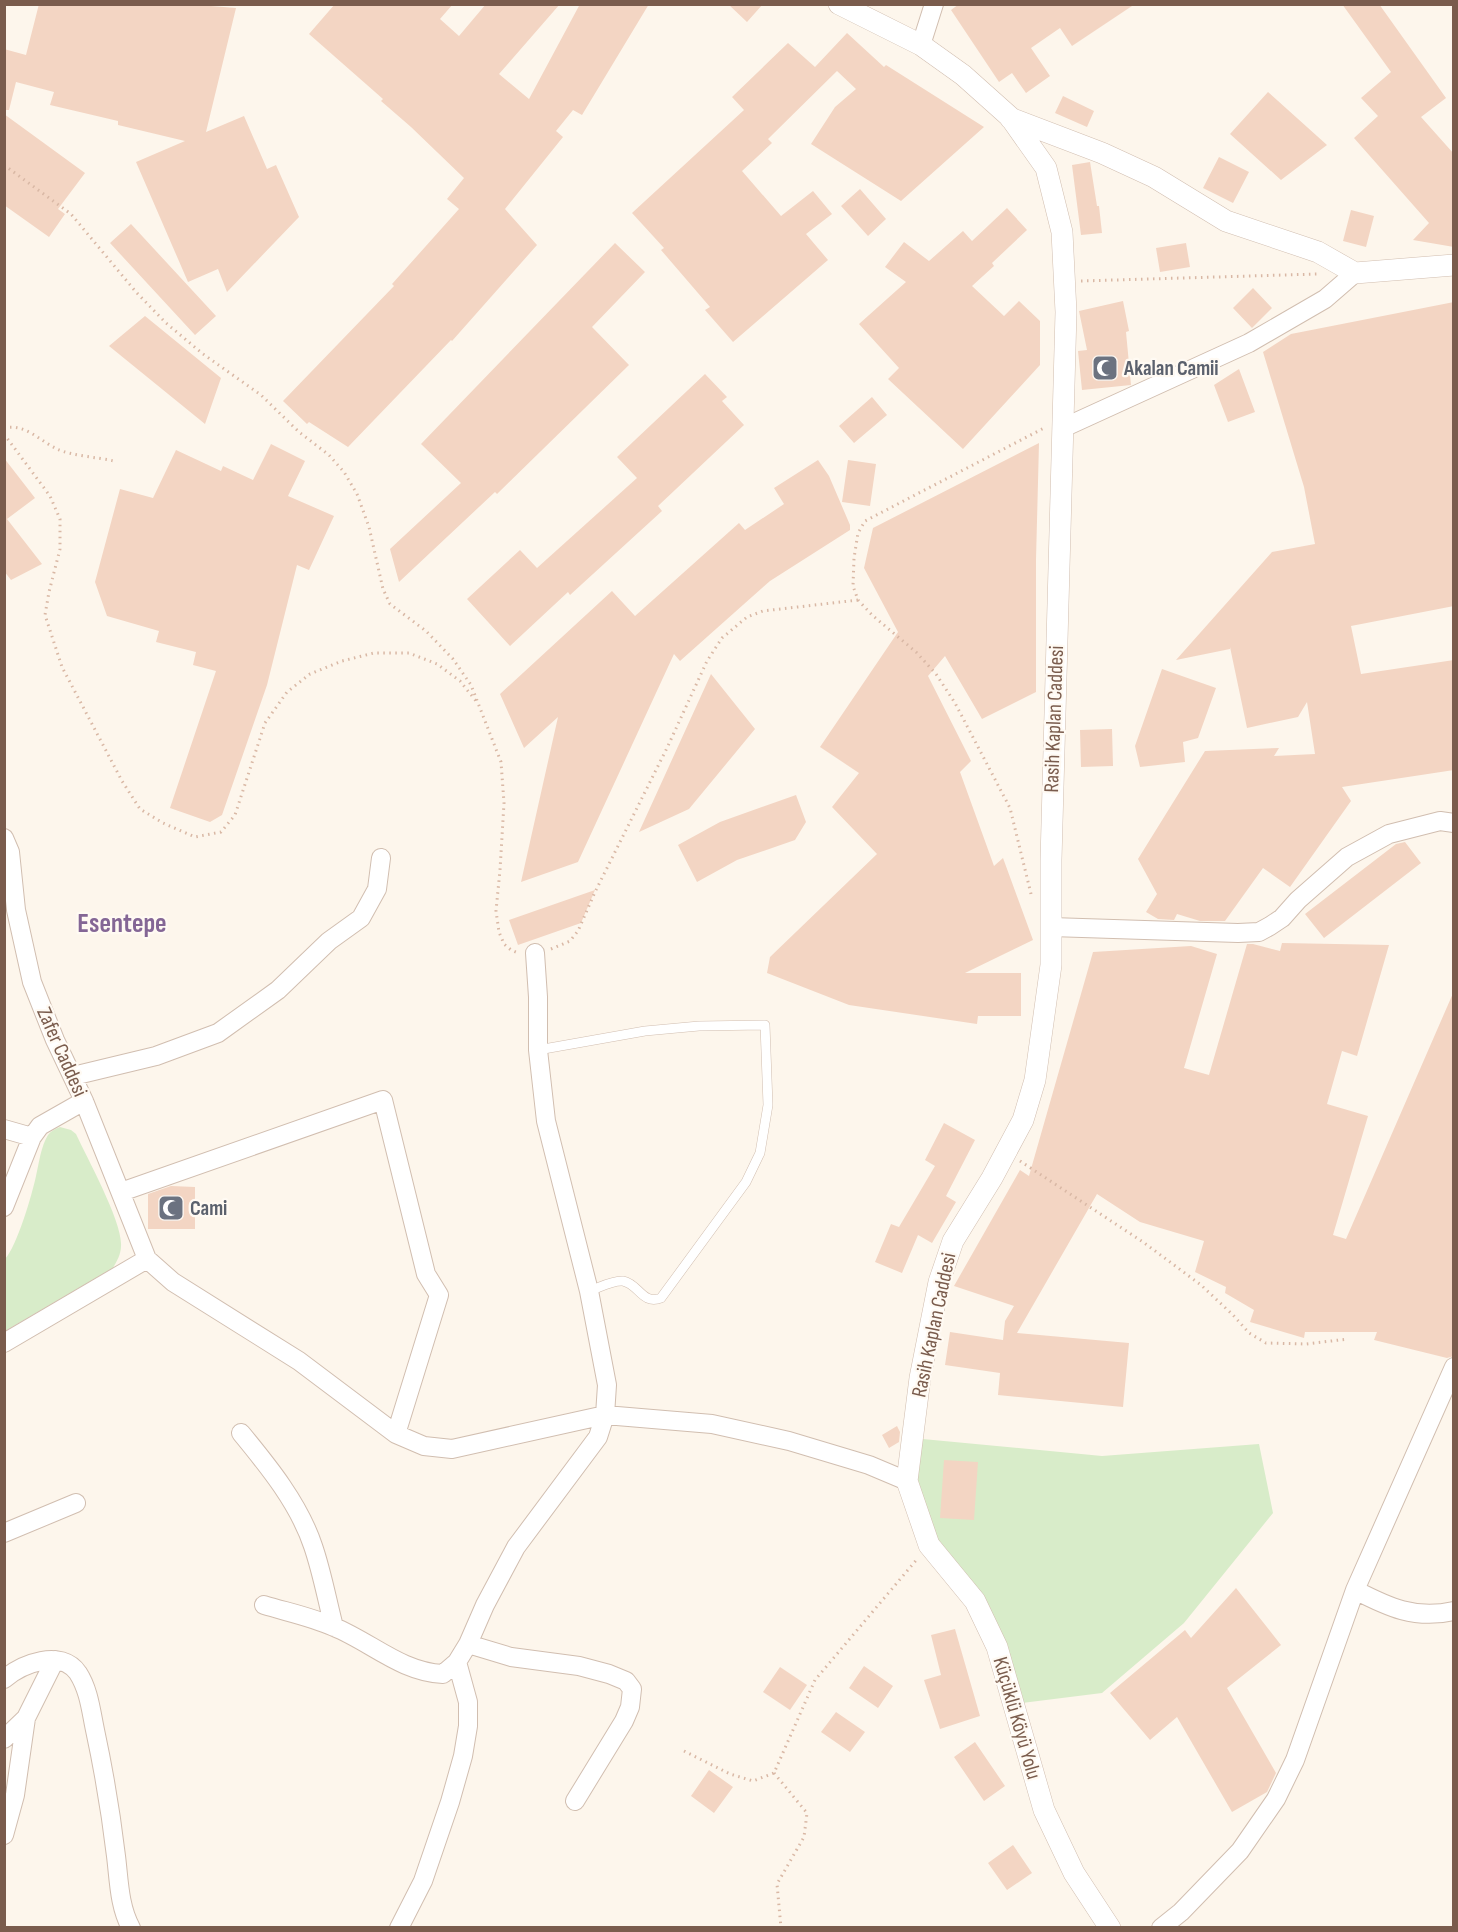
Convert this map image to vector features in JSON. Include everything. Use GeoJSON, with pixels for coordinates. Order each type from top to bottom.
{"type":"FeatureCollection","features":[{"type":"Feature","properties":{"kind":"street","name":"Rasih Kaplan Caddesi"},"geometry":{"type":"LineString","coordinates":[[839,4],[921,45],[963,75],[1010,117],[1046,168],[1062,232],[1065,281],[1051,860],[1051,965],[1035,1080],[1023,1120],[992,1178],[953,1241],[939,1282],[920,1378],[907,1481],[917,1513]]}},
{"type":"Feature","properties":{"kind":"street"},"geometry":{"type":"LineString","coordinates":[[921,45],[934,4]]}},
{"type":"Feature","properties":{"kind":"street"},"geometry":{"type":"LineString","coordinates":[[1010,117],[1102,153],[1154,177],[1226,221],[1318,252],[1355,273],[1454,265]]}},
{"type":"Feature","properties":{"kind":"street"},"geometry":{"type":"LineString","coordinates":[[1063,423],[1249,343],[1325,299],[1355,273]]}},
{"type":"Feature","properties":{"kind":"street"},"geometry":{"type":"LineString","coordinates":[[1051,927],[1259,932],[1282,918],[1298,900],[1347,857],[1389,834],[1440,821],[1454,823]]}},
{"type":"Feature","properties":{"kind":"street","name":"Zafer Caddesi"},"geometry":{"type":"LineString","coordinates":[[4,838],[10,852],[16,910],[32,982],[84,1101],[147,1259]]}},
{"type":"Feature","properties":{"kind":"street"},"geometry":{"type":"LineString","coordinates":[[73,1077],[156,1056],[218,1033],[278,990],[329,941],[361,918],[377,889],[381,858]]}},
{"type":"Feature","properties":{"kind":"street"},"geometry":{"type":"LineString","coordinates":[[264,1605],[334,1627],[404,1665],[427,1673],[443,1674],[457,1662],[468,1644],[485,1605],[516,1547],[598,1437],[605,1415],[607,1385],[590,1291],[546,1120],[538,1050],[536,953]]}},
{"type":"Feature","properties":{"kind":"street"},"geometry":{"type":"LineString","coordinates":[[120,1192],[382,1100],[426,1274],[439,1295],[396,1434]]}},
{"type":"Feature","properties":{"kind":"street"},"geometry":{"type":"LineString","coordinates":[[4,1207],[32,1137],[40,1126],[84,1101]]}},
{"type":"Feature","properties":{"kind":"street"},"geometry":{"type":"LineString","coordinates":[[4,1129],[32,1137]]}},
{"type":"Feature","properties":{"kind":"street"},"geometry":{"type":"LineString","coordinates":[[4,1343],[147,1259],[172,1282],[299,1361],[396,1434],[424,1446],[452,1449],[605,1415],[712,1425],[778,1438],[870,1465],[907,1481]]}},
{"type":"Feature","properties":{"kind":"street"},"geometry":{"type":"LineString","coordinates":[[1161,1928],[1181,1912],[1240,1851],[1276,1799],[1294,1760],[1355,1590],[1454,1366]]}},
{"type":"Feature","properties":{"kind":"street"},"geometry":{"type":"LineString","coordinates":[[241,1433],[282,1487],[300,1518],[313,1546],[334,1627]]}},
{"type":"Feature","properties":{"kind":"street"},"geometry":{"type":"LineString","coordinates":[[4,1533],[76,1503]]}},
{"type":"Feature","properties":{"kind":"street","name":"Küçüklü Köyü Yolu"},"geometry":{"type":"LineString","coordinates":[[917,1513],[929,1545],[975,1601],[996,1647],[1044,1810],[1074,1873],[1110,1928]]}},
{"type":"Feature","properties":{"kind":"street"},"geometry":{"type":"LineString","coordinates":[[1355,1590],[1388,1607],[1408,1612],[1430,1614],[1454,1611]]}},
{"type":"Feature","properties":{"kind":"street"},"geometry":{"type":"LineString","coordinates":[[468,1644],[511,1657],[579,1666],[609,1674],[626,1681],[632,1689],[630,1707],[624,1721],[574,1801]]}},
{"type":"Feature","properties":{"kind":"street"},"geometry":{"type":"LineString","coordinates":[[4,1835],[15,1796],[26,1718],[55,1660]]}},
{"type":"Feature","properties":{"kind":"street"},"geometry":{"type":"LineString","coordinates":[[4,1679],[28,1664],[55,1660],[77,1671],[87,1690],[107,1787],[121,1897],[131,1928]]}},
{"type":"Feature","properties":{"kind":"street"},"geometry":{"type":"LineString","coordinates":[[399,1928],[423,1881],[463,1756],[468,1726],[468,1702],[457,1662]]}},
{"type":"Feature","properties":{"kind":"street"},"geometry":{"type":"LineString","coordinates":[[4,1739],[26,1718]]}},
{"type":"Feature","properties":{"kind":"lane"},"geometry":{"type":"LineString","coordinates":[[538,1050],[645,1031],[699,1026],[765,1025],[766,1120],[760,1153],[746,1182],[661,1298],[650,1300],[645,1298],[630,1284],[621,1281],[590,1291]]}},
{"type":"Feature","properties":{"kind":"path"},"geometry":{"type":"LineString","coordinates":[[4,165],[71,214],[136,292],[166,323],[203,354],[261,395],[299,432],[329,455],[344,472],[357,494],[369,527],[383,589],[390,604],[426,631],[453,659],[471,685],[501,762],[504,803],[495,911],[499,932],[504,944],[511,950],[523,954],[545,951],[570,941],[578,932],[595,891],[667,748],[707,661],[722,639],[747,618],[763,611],[858,600]]}},
{"type":"Feature","properties":{"kind":"path"},"geometry":{"type":"LineString","coordinates":[[1065,281],[1320,274]]}},
{"type":"Feature","properties":{"kind":"path"},"geometry":{"type":"LineString","coordinates":[[1033,899],[1010,808],[955,703],[936,674],[916,652],[872,615],[858,600],[853,586],[854,558],[858,533],[865,521],[1063,423]]}},
{"type":"Feature","properties":{"kind":"path"},"geometry":{"type":"LineString","coordinates":[[4,428],[10,426],[31,433],[58,449],[114,461]]}},
{"type":"Feature","properties":{"kind":"path"},"geometry":{"type":"LineString","coordinates":[[4,434],[50,496],[60,519],[60,549],[45,615],[62,667],[122,781],[140,809],[162,823],[195,837],[220,832],[235,815],[265,723],[287,692],[310,674],[342,661],[374,653],[409,653],[437,664],[460,681],[478,703]]}},
{"type":"Feature","properties":{"kind":"path"},"geometry":{"type":"LineString","coordinates":[[1006,1151],[1201,1285],[1249,1333],[1266,1344],[1306,1344],[1348,1339]]}},
{"type":"Feature","properties":{"kind":"path"},"geometry":{"type":"LineString","coordinates":[[684,1751],[730,1774],[753,1781],[774,1773],[815,1680],[929,1545]]}},
{"type":"Feature","properties":{"kind":"path"},"geometry":{"type":"LineString","coordinates":[[774,1773],[807,1813],[804,1837],[777,1884],[781,1928]]}},
{"type":"Feature","properties":{"kind":"green space"},"geometry":{"type":"Polygon","coordinates":[[[60,1127],[76,1134],[96,1174],[116,1222],[120,1236],[120,1252],[113,1268],[5,1331],[5,1259],[24,1220],[46,1139],[50,1132],[60,1127]]]}},
{"type":"Feature","properties":{"kind":"green space"},"geometry":{"type":"Polygon","coordinates":[[[912,1438],[1102,1456],[1259,1444],[1273,1513],[1184,1623],[1102,1693],[1013,1704],[997,1648],[917,1513],[912,1438]]]}},
{"type":"Feature","properties":{"kind":"building"},"geometry":{"type":"Polygon","coordinates":[[[39,4],[186,4],[236,8],[206,132],[244,116],[267,169],[276,165],[299,217],[227,292],[218,269],[188,282],[136,162],[185,141],[118,125],[118,121],[50,105],[54,92],[16,82],[9,110],[4,110],[4,49],[26,55],[39,4]]]}},
{"type":"Feature","properties":{"kind":"building"},"geometry":{"type":"Polygon","coordinates":[[[335,4],[453,4],[440,19],[459,36],[486,4],[560,4],[499,74],[529,99],[580,4],[649,4],[582,115],[573,110],[556,131],[563,137],[505,209],[537,245],[452,341],[348,447],[309,422],[307,424],[283,401],[394,286],[392,284],[459,209],[447,199],[464,178],[381,101],[383,99],[309,34],[335,4]]]}},
{"type":"Feature","properties":{"kind":"building"},"geometry":{"type":"Polygon","coordinates":[[[728,4],[763,4],[747,22],[728,4]]]}},
{"type":"Feature","properties":{"kind":"building"},"geometry":{"type":"Polygon","coordinates":[[[959,4],[1135,4],[1072,46],[1060,28],[1031,48],[1050,76],[1026,93],[1012,73],[999,82],[951,10],[959,4]]]}},
{"type":"Feature","properties":{"kind":"building"},"geometry":{"type":"Polygon","coordinates":[[[1342,4],[1379,4],[1446,98],[1421,117],[1454,154],[1454,247],[1413,240],[1429,223],[1354,138],[1378,116],[1361,98],[1391,72],[1342,4]]]}},
{"type":"Feature","properties":{"kind":"building"},"geometry":{"type":"Polygon","coordinates":[[[847,33],[884,67],[886,65],[984,127],[901,201],[811,144],[835,107],[856,89],[837,71],[768,139],[772,143],[742,171],[781,216],[813,191],[832,214],[806,234],[828,260],[733,342],[705,310],[710,307],[661,250],[664,248],[632,213],[744,110],[732,97],[788,43],[815,67],[847,33]]]}},
{"type":"Feature","properties":{"kind":"building"},"geometry":{"type":"Polygon","coordinates":[[[1268,92],[1327,145],[1281,180],[1230,134],[1268,92]]]}},
{"type":"Feature","properties":{"kind":"building"},"geometry":{"type":"Polygon","coordinates":[[[1063,96],[1094,111],[1087,127],[1055,113],[1063,96]]]}},
{"type":"Feature","properties":{"kind":"building"},"geometry":{"type":"Polygon","coordinates":[[[4,114],[85,173],[58,209],[65,214],[49,237],[4,205],[4,114]]]}},
{"type":"Feature","properties":{"kind":"building"},"geometry":{"type":"Polygon","coordinates":[[[1219,157],[1249,172],[1233,203],[1203,188],[1219,157]]]}},
{"type":"Feature","properties":{"kind":"building"},"geometry":{"type":"Polygon","coordinates":[[[1090,162],[1102,233],[1081,235],[1072,165],[1090,162]]]}},
{"type":"Feature","properties":{"kind":"building"},"geometry":{"type":"Polygon","coordinates":[[[860,189],[886,219],[868,236],[841,206],[860,189]]]}},
{"type":"Feature","properties":{"kind":"building"},"geometry":{"type":"Polygon","coordinates":[[[1007,208],[1027,230],[992,263],[994,266],[972,286],[1004,316],[1019,301],[1040,321],[1040,365],[963,449],[888,379],[899,368],[859,324],[906,282],[885,267],[904,242],[929,261],[963,231],[972,241],[1007,208]]]}},
{"type":"Feature","properties":{"kind":"building"},"geometry":{"type":"Polygon","coordinates":[[[1351,210],[1374,216],[1366,247],[1343,241],[1351,210]]]}},
{"type":"Feature","properties":{"kind":"building"},"geometry":{"type":"Polygon","coordinates":[[[131,224],[216,316],[195,335],[110,243],[131,224]]]}},
{"type":"Feature","properties":{"kind":"building"},"geometry":{"type":"Polygon","coordinates":[[[615,243],[645,272],[592,327],[629,365],[497,494],[495,492],[399,582],[390,549],[461,483],[421,444],[615,243]]]}},
{"type":"Feature","properties":{"kind":"building"},"geometry":{"type":"Polygon","coordinates":[[[1186,243],[1190,267],[1160,272],[1156,248],[1186,243]]]}},
{"type":"Feature","properties":{"kind":"building"},"geometry":{"type":"Polygon","coordinates":[[[1253,288],[1272,308],[1252,328],[1233,308],[1253,288]]]}},
{"type":"Feature","properties":{"kind":"building"},"geometry":{"type":"Polygon","coordinates":[[[1123,301],[1129,331],[1126,332],[1131,385],[1082,390],[1078,351],[1087,350],[1079,311],[1123,301]]]}},
{"type":"Feature","properties":{"kind":"building"},"geometry":{"type":"Polygon","coordinates":[[[1454,302],[1454,606],[1351,626],[1361,674],[1454,660],[1454,770],[1342,787],[1351,801],[1290,887],[1263,868],[1225,921],[1200,921],[1177,914],[1174,920],[1158,919],[1146,912],[1157,894],[1138,859],[1205,751],[1279,748],[1274,756],[1315,754],[1307,702],[1298,717],[1247,728],[1230,647],[1230,649],[1176,660],[1272,552],[1315,544],[1304,487],[1263,352],[1291,334],[1454,302]]]}},
{"type":"Feature","properties":{"kind":"building"},"geometry":{"type":"Polygon","coordinates":[[[145,316],[221,378],[205,424],[109,346],[145,316]]]}},
{"type":"Feature","properties":{"kind":"building"},"geometry":{"type":"Polygon","coordinates":[[[1239,369],[1255,412],[1228,422],[1214,385],[1239,369]]]}},
{"type":"Feature","properties":{"kind":"building"},"geometry":{"type":"Polygon","coordinates":[[[705,374],[727,397],[722,401],[744,425],[658,506],[662,511],[570,595],[568,592],[510,646],[467,599],[520,550],[537,568],[637,478],[617,457],[705,374]]]}},
{"type":"Feature","properties":{"kind":"building"},"geometry":{"type":"Polygon","coordinates":[[[872,397],[887,415],[854,443],[839,426],[872,397]]]}},
{"type":"Feature","properties":{"kind":"building"},"geometry":{"type":"Polygon","coordinates":[[[1039,443],[1036,692],[982,719],[945,656],[928,676],[971,761],[960,772],[994,866],[1003,858],[1033,940],[965,973],[1021,973],[1021,1016],[978,1016],[977,1024],[849,1005],[767,973],[770,957],[877,854],[832,807],[859,773],[820,747],[898,632],[864,568],[873,528],[1039,443]]]}},
{"type":"Feature","properties":{"kind":"building"},"geometry":{"type":"Polygon","coordinates":[[[271,444],[305,461],[288,496],[334,516],[309,570],[297,565],[267,685],[222,815],[210,822],[170,808],[216,671],[193,665],[196,652],[156,642],[159,631],[107,616],[95,582],[120,489],[153,498],[176,450],[221,471],[223,466],[253,480],[271,444]]]}},
{"type":"Feature","properties":{"kind":"building"},"geometry":{"type":"Polygon","coordinates":[[[4,458],[35,498],[7,519],[42,564],[11,580],[4,571],[4,458]]]}},
{"type":"Feature","properties":{"kind":"building"},"geometry":{"type":"Polygon","coordinates":[[[818,460],[829,476],[850,525],[850,530],[770,581],[680,661],[674,654],[578,862],[521,882],[558,717],[524,748],[500,694],[612,591],[635,616],[739,523],[745,530],[784,504],[774,488],[818,460]]]}},
{"type":"Feature","properties":{"kind":"building"},"geometry":{"type":"Polygon","coordinates":[[[848,460],[876,464],[870,506],[842,502],[848,460]]]}},
{"type":"Feature","properties":{"kind":"building"},"geometry":{"type":"Polygon","coordinates":[[[1162,669],[1216,688],[1198,738],[1183,742],[1185,762],[1140,767],[1135,746],[1162,669]]]}},
{"type":"Feature","properties":{"kind":"building"},"geometry":{"type":"Polygon","coordinates":[[[711,674],[755,729],[689,809],[639,832],[711,674]]]}},
{"type":"Feature","properties":{"kind":"building"},"geometry":{"type":"Polygon","coordinates":[[[1112,729],[1113,766],[1081,767],[1080,730],[1112,729]]]}},
{"type":"Feature","properties":{"kind":"building"},"geometry":{"type":"Polygon","coordinates":[[[796,795],[806,822],[795,840],[737,860],[697,882],[678,845],[720,822],[796,795]]]}},
{"type":"Feature","properties":{"kind":"building"},"geometry":{"type":"Polygon","coordinates":[[[1405,842],[1421,863],[1324,938],[1305,914],[1396,844],[1405,842]]]}},
{"type":"Feature","properties":{"kind":"building"},"geometry":{"type":"Polygon","coordinates":[[[595,890],[581,923],[518,945],[509,920],[595,890]]]}},
{"type":"Feature","properties":{"kind":"building"},"geometry":{"type":"Polygon","coordinates":[[[1282,943],[1389,945],[1357,1056],[1342,1051],[1327,1104],[1368,1116],[1333,1235],[1346,1239],[1454,991],[1454,1356],[1447,1358],[1374,1340],[1377,1332],[1305,1332],[1304,1338],[1250,1322],[1254,1310],[1225,1293],[1226,1287],[1195,1272],[1204,1241],[1140,1222],[1097,1194],[1017,1333],[1129,1343],[1123,1407],[998,1395],[1000,1373],[945,1365],[950,1332],[1003,1340],[1005,1321],[1014,1306],[954,1286],[1020,1170],[1029,1176],[1093,952],[1191,946],[1217,954],[1184,1068],[1209,1075],[1247,944],[1280,951],[1282,943]]]}},
{"type":"Feature","properties":{"kind":"building"},"geometry":{"type":"Polygon","coordinates":[[[944,1123],[975,1140],[946,1196],[956,1202],[932,1243],[918,1235],[902,1273],[875,1262],[891,1224],[899,1227],[935,1166],[925,1160],[944,1123]]]}},
{"type":"Feature","properties":{"kind":"building","name":"Cami"},"geometry":{"type":"Polygon","coordinates":[[[171,1186],[195,1187],[195,1229],[148,1229],[148,1194],[171,1186]]]}},
{"type":"Feature","properties":{"kind":"building"},"geometry":{"type":"Polygon","coordinates":[[[897,1426],[900,1432],[899,1442],[889,1448],[882,1435],[897,1426]]]}},
{"type":"Feature","properties":{"kind":"building"},"geometry":{"type":"Polygon","coordinates":[[[944,1460],[978,1462],[974,1520],[940,1518],[944,1460]]]}},
{"type":"Feature","properties":{"kind":"building"},"geometry":{"type":"Polygon","coordinates":[[[1236,1588],[1281,1645],[1227,1688],[1276,1773],[1267,1792],[1232,1812],[1177,1717],[1150,1740],[1110,1693],[1185,1630],[1191,1638],[1236,1588]]]}},
{"type":"Feature","properties":{"kind":"building"},"geometry":{"type":"Polygon","coordinates":[[[955,1629],[980,1716],[940,1729],[924,1680],[941,1675],[931,1635],[955,1629]]]}},
{"type":"Feature","properties":{"kind":"building"},"geometry":{"type":"Polygon","coordinates":[[[864,1666],[893,1686],[878,1708],[849,1688],[864,1666]]]}},
{"type":"Feature","properties":{"kind":"building"},"geometry":{"type":"Polygon","coordinates":[[[780,1667],[807,1685],[790,1710],[763,1692],[780,1667]]]}},
{"type":"Feature","properties":{"kind":"building"},"geometry":{"type":"Polygon","coordinates":[[[836,1712],[865,1732],[850,1752],[821,1732],[836,1712]]]}},
{"type":"Feature","properties":{"kind":"building"},"geometry":{"type":"Polygon","coordinates":[[[975,1742],[1005,1786],[984,1801],[954,1757],[975,1742]]]}},
{"type":"Feature","properties":{"kind":"building"},"geometry":{"type":"Polygon","coordinates":[[[709,1770],[733,1787],[714,1813],[691,1796],[709,1770]]]}},
{"type":"Feature","properties":{"kind":"building"},"geometry":{"type":"Polygon","coordinates":[[[1013,1845],[1032,1873],[1007,1890],[988,1863],[1013,1845]]]}},
{"type":"Feature","properties":{"kind":"place","name":"Akalan Camii"},"geometry":{"type":"Point","coordinates":[1105,368]}},
{"type":"Feature","properties":{"kind":"place","name":"Cami"},"geometry":{"type":"Point","coordinates":[171,1208]}},
{"type":"Feature","properties":{"kind":"district","name":"Esentepe"},"geometry":{"type":"Point","coordinates":[122,924]}}]}
